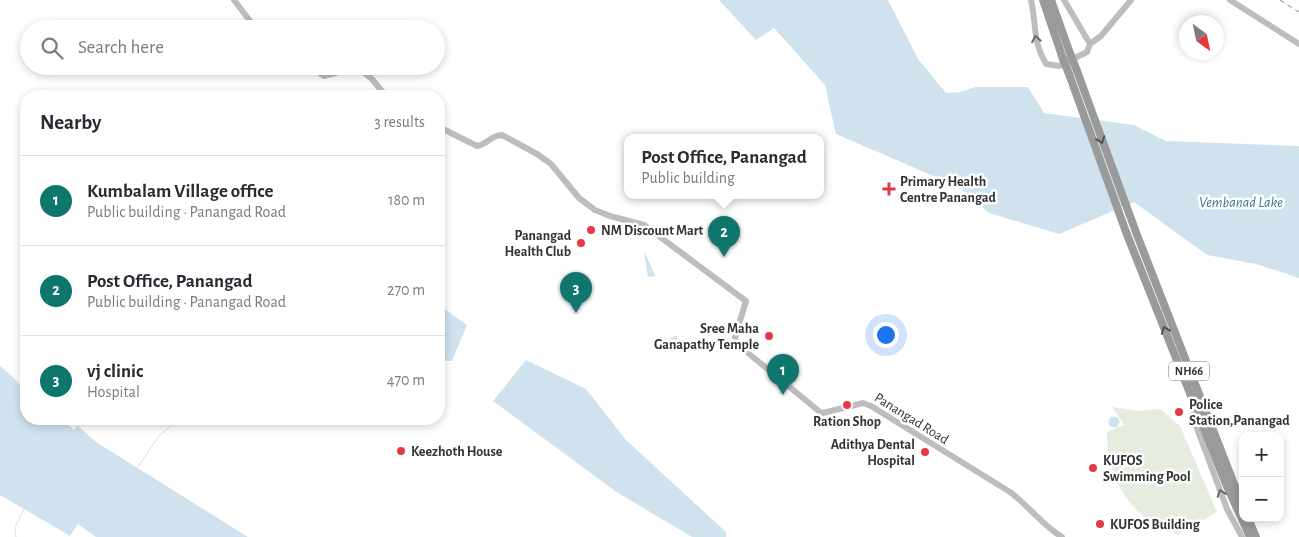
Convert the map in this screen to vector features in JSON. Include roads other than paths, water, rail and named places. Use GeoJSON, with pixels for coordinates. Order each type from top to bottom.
{"type":"FeatureCollection","features":[{"type":"Feature","properties":{"kind":"highway","name":"NH66"},"geometry":{"type":"LineString","coordinates":[[1043,0],[1071,57]]}},
{"type":"Feature","properties":{"kind":"highway","name":"NH66"},"geometry":{"type":"LineString","coordinates":[[1051,0],[1071,57],[1077,98],[1126,232],[1226,484],[1250,537]]}},
{"type":"Feature","properties":{"kind":"highway","name":"NH66"},"geometry":{"type":"LineString","coordinates":[[1073,73],[1085,94],[1136,235],[1239,497]]}},
{"type":"Feature","properties":{"kind":"highway"},"geometry":{"type":"LineString","coordinates":[[1250,522],[1256,537]]}},
{"type":"Feature","properties":{"kind":"main road"},"geometry":{"type":"LineString","coordinates":[[234,0],[249,20]]}},
{"type":"Feature","properties":{"kind":"main road"},"geometry":{"type":"LineString","coordinates":[[1031,0],[1036,22],[1035,40],[1040,54],[1046,64],[1059,66],[1071,57],[1087,52],[1090,44],[1101,36],[1132,0]]}},
{"type":"Feature","properties":{"kind":"main road"},"geometry":{"type":"LineString","coordinates":[[1064,0],[1090,44]]}},
{"type":"Feature","properties":{"kind":"main road"},"geometry":{"type":"LineString","coordinates":[[1230,0],[1299,44]]}},
{"type":"Feature","properties":{"kind":"main road"},"geometry":{"type":"LineString","coordinates":[[366,75],[381,90]]}},
{"type":"Feature","properties":{"kind":"main road","name":"Panangad Road"},"geometry":{"type":"LineString","coordinates":[[445,130],[478,146],[484,145],[495,135],[502,135],[537,154],[551,164],[579,198],[595,210],[644,225],[746,302],[735,337],[737,344],[820,412],[863,403],[872,406],[1010,492],[1021,500],[1047,528],[1062,537]]}},
{"type":"Feature","properties":{"kind":"main road"},"geometry":{"type":"LineString","coordinates":[[1192,414],[1227,509],[1242,537]]}},
{"type":"Feature","properties":{"kind":"water","name":"Vembanad Lake"},"geometry":{"type":"Polygon","coordinates":[[[719,0],[888,0],[918,59],[946,93],[961,92],[975,87],[1028,87],[1044,113],[1134,125],[1166,141],[1299,146],[1299,278],[1256,264],[1207,255],[1134,202],[1059,234],[989,213],[959,187],[836,134],[825,85],[774,28],[756,40],[719,0]]]}},
{"type":"Feature","properties":{"kind":"water"},"geometry":{"type":"Polygon","coordinates":[[[644,251],[654,273],[655,276],[648,277],[644,251]]]}},
{"type":"Feature","properties":{"kind":"water"},"geometry":{"type":"Polygon","coordinates":[[[445,309],[467,325],[452,361],[445,361],[445,309]]]}},
{"type":"Feature","properties":{"kind":"water"},"geometry":{"type":"Polygon","coordinates":[[[676,335],[679,345],[674,348],[674,352],[670,352],[672,346],[669,344],[671,338],[676,335]]]}},
{"type":"Feature","properties":{"kind":"water"},"geometry":{"type":"Polygon","coordinates":[[[526,360],[586,389],[626,440],[726,532],[726,537],[692,537],[615,491],[493,401],[526,360]]]}},
{"type":"Feature","properties":{"kind":"water"},"geometry":{"type":"Polygon","coordinates":[[[0,366],[20,385],[20,425],[69,425],[74,430],[77,425],[96,442],[248,537],[96,537],[78,524],[70,536],[0,495],[0,366]]]}},
{"type":"Feature","properties":{"kind":"water"},"geometry":{"type":"Polygon","coordinates":[[[1112,417],[1116,417],[1119,422],[1118,426],[1112,427],[1109,424],[1109,420],[1112,417]]]}},
{"type":"Feature","properties":{"kind":"waterway"},"geometry":{"type":"LineString","coordinates":[[137,468],[159,436],[172,425]]}},
{"type":"Feature","properties":{"kind":"waterway"},"geometry":{"type":"LineString","coordinates":[[16,537],[15,527],[24,509]]}},
{"type":"Feature","properties":{"kind":"railway"},"geometry":{"type":"LineString","coordinates":[[1280,0],[1299,12]]}},
{"type":"Feature","properties":{"kind":"place","name":"Primary Health Centre Panangad"},"geometry":{"type":"Point","coordinates":[889,189]}},
{"type":"Feature","properties":{"kind":"place","name":"NM Discount Mart"},"geometry":{"type":"Point","coordinates":[591,230]}},
{"type":"Feature","properties":{"kind":"place","name":"Panangad Health Club"},"geometry":{"type":"Point","coordinates":[581,243]}},
{"type":"Feature","properties":{"kind":"place","name":"Post Office, Panangad"},"geometry":{"type":"Point","coordinates":[724,257]}},
{"type":"Feature","properties":{"kind":"place","name":"vj clinic"},"geometry":{"type":"Point","coordinates":[576,313]}},
{"type":"Feature","properties":{"kind":"place","name":"Sree Maha Ganapathy Temple"},"geometry":{"type":"Point","coordinates":[769,336]}},
{"type":"Feature","properties":{"kind":"place","name":"Kumbalam Village office"},"geometry":{"type":"Point","coordinates":[783,395]}},
{"type":"Feature","properties":{"kind":"place","name":"Ration Shop"},"geometry":{"type":"Point","coordinates":[847,405]}},
{"type":"Feature","properties":{"kind":"place","name":"Police Station,Panangad"},"geometry":{"type":"Point","coordinates":[1179,412]}},
{"type":"Feature","properties":{"kind":"place","name":"Keezhoth House"},"geometry":{"type":"Point","coordinates":[401,451]}},
{"type":"Feature","properties":{"kind":"place","name":"Adithya Dental Hospital"},"geometry":{"type":"Point","coordinates":[925,452]}},
{"type":"Feature","properties":{"kind":"place","name":"KUFOS Swimming Pool"},"geometry":{"type":"Point","coordinates":[1093,468]}},
{"type":"Feature","properties":{"kind":"place","name":"KUFOS Building"},"geometry":{"type":"Point","coordinates":[1100,524]}}]}
